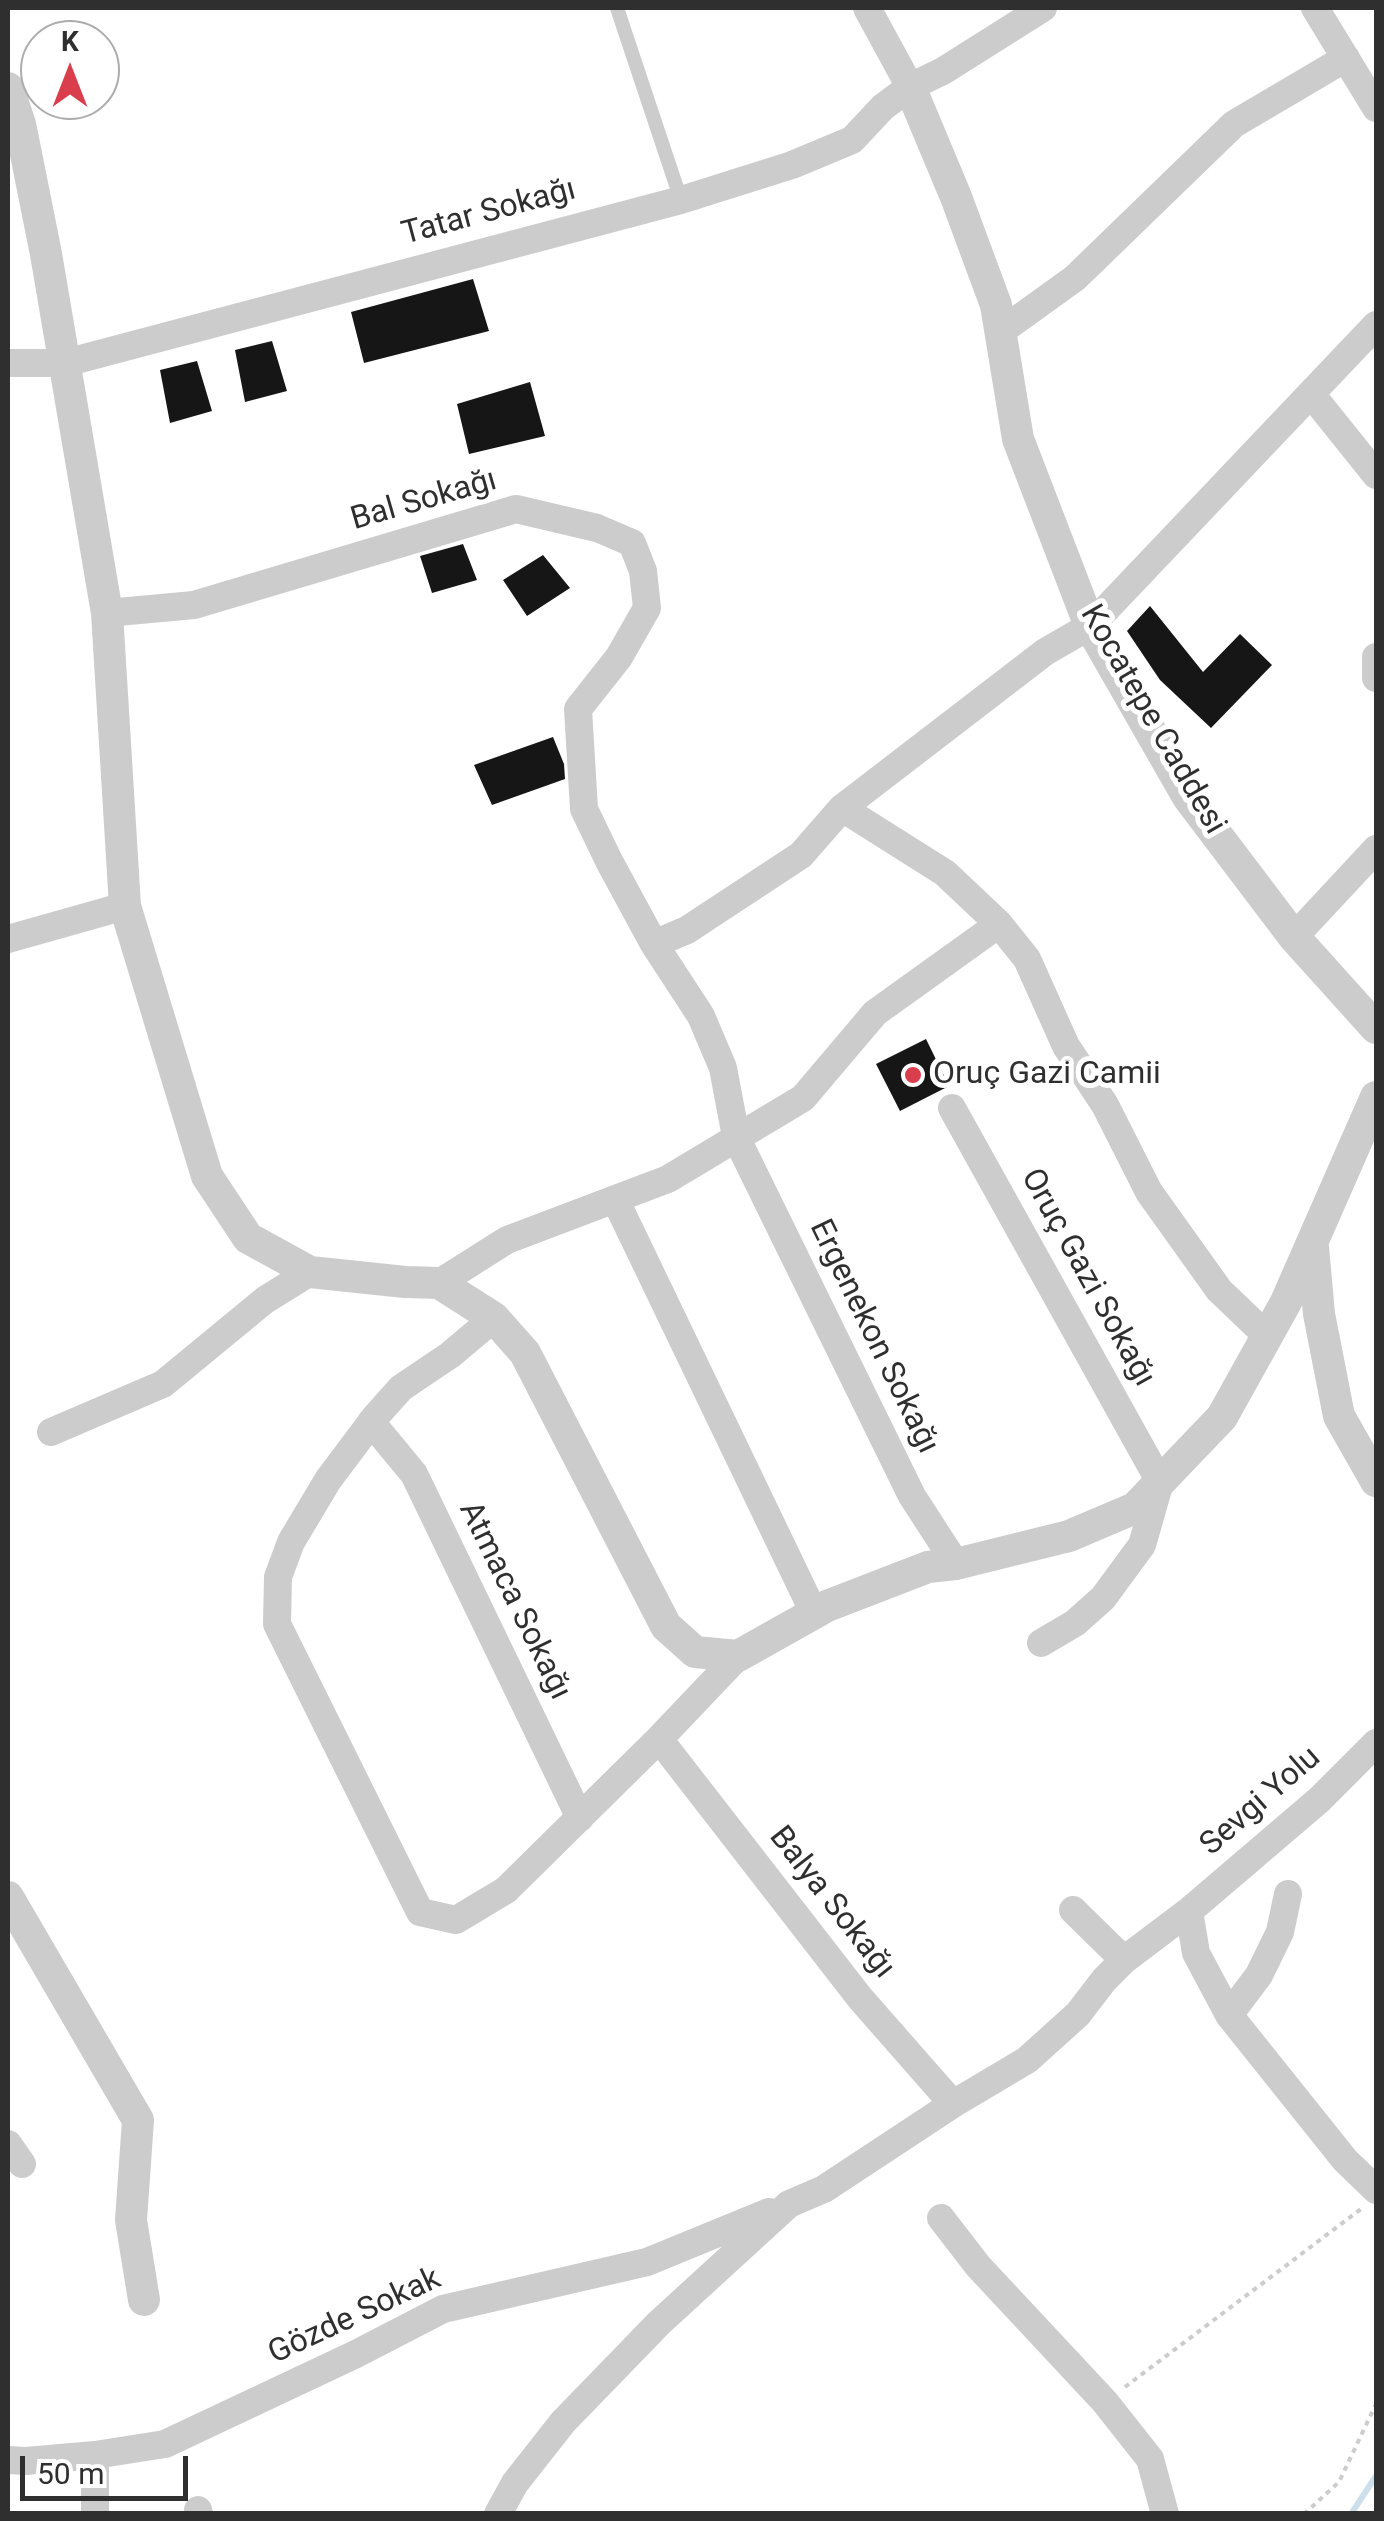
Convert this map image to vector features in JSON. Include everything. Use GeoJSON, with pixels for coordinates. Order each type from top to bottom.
{"type":"FeatureCollection","features":[{"type":"Feature","properties":{"kind":"street"},"geometry":{"type":"LineString","coordinates":[[867,8],[910,87]]}},
{"type":"Feature","properties":{"kind":"street","name":"Tatar Sokağı"},"geometry":{"type":"LineString","coordinates":[[8,363],[65,362],[681,200],[792,164],[852,140],[910,87],[1043,8]]}},
{"type":"Feature","properties":{"kind":"street"},"geometry":{"type":"LineString","coordinates":[[1315,8],[1376,108]]}},
{"type":"Feature","properties":{"kind":"street"},"geometry":{"type":"LineString","coordinates":[[1000,332],[1075,278],[1234,124],[1346,58]]}},
{"type":"Feature","properties":{"kind":"street","name":"Kocatepe Caddesi"},"geometry":{"type":"LineString","coordinates":[[910,87],[996,305],[1018,439],[1090,626],[1188,797],[1294,937],[1376,1028]]}},
{"type":"Feature","properties":{"kind":"street"},"geometry":{"type":"LineString","coordinates":[[8,88],[20,124],[65,362],[107,613],[125,906],[207,1176],[248,1238],[310,1272],[439,1283],[494,1318],[525,1353],[666,1626],[696,1652],[738,1656]]}},
{"type":"Feature","properties":{"kind":"street"},"geometry":{"type":"LineString","coordinates":[[654,944],[687,930],[802,854],[842,808],[1044,652],[1090,626],[1376,325]]}},
{"type":"Feature","properties":{"kind":"street"},"geometry":{"type":"LineString","coordinates":[[1311,394],[1376,475]]}},
{"type":"Feature","properties":{"kind":"street","name":"Bal Sokağı"},"geometry":{"type":"LineString","coordinates":[[107,613],[194,605],[516,509],[597,528],[632,543],[643,571],[648,608],[619,657],[578,710]]}},
{"type":"Feature","properties":{"kind":"street"},"geometry":{"type":"LineString","coordinates":[[1376,657],[1376,678]]}},
{"type":"Feature","properties":{"kind":"street","name":"Ergenekon Sokağı"},"geometry":{"type":"LineString","coordinates":[[578,710],[584,809],[654,944],[701,1016],[723,1068],[736,1136],[912,1496],[956,1564]]}},
{"type":"Feature","properties":{"kind":"street"},"geometry":{"type":"LineString","coordinates":[[842,808],[944,873],[999,924],[1027,958],[1066,1046],[1105,1105],[1149,1192],[1219,1290],[1268,1336]]}},
{"type":"Feature","properties":{"kind":"street"},"geometry":{"type":"LineString","coordinates":[[1294,937],[1376,850]]}},
{"type":"Feature","properties":{"kind":"street"},"geometry":{"type":"LineString","coordinates":[[8,939],[125,906]]}},
{"type":"Feature","properties":{"kind":"street"},"geometry":{"type":"LineString","coordinates":[[439,1283],[507,1240],[668,1179],[804,1098],[875,1013],[999,924]]}},
{"type":"Feature","properties":{"kind":"street"},"geometry":{"type":"LineString","coordinates":[[494,1318],[450,1356],[401,1388],[372,1422],[328,1480],[290,1542],[278,1578],[277,1624],[420,1912],[456,1920],[506,1890],[738,1656],[827,1606],[928,1567],[956,1564],[1069,1536],[1134,1508],[1222,1418],[1286,1302],[1376,1098]]}},
{"type":"Feature","properties":{"kind":"street","name":"Oruç Gazi Sokağı"},"geometry":{"type":"LineString","coordinates":[[952,1108],[1160,1482]]}},
{"type":"Feature","properties":{"kind":"street"},"geometry":{"type":"LineString","coordinates":[[614,1199],[814,1613]]}},
{"type":"Feature","properties":{"kind":"street"},"geometry":{"type":"LineString","coordinates":[[1312,1243],[1319,1314],[1339,1416],[1376,1481]]}},
{"type":"Feature","properties":{"kind":"street"},"geometry":{"type":"LineString","coordinates":[[50,1432],[163,1384],[264,1300],[310,1272]]}},
{"type":"Feature","properties":{"kind":"street","name":"Atmaca Sokağı"},"geometry":{"type":"LineString","coordinates":[[372,1422],[414,1474],[580,1818]]}},
{"type":"Feature","properties":{"kind":"street"},"geometry":{"type":"LineString","coordinates":[[1041,1643],[1104,1598],[1142,1545],[1160,1482]]}},
{"type":"Feature","properties":{"kind":"street","name":"Balya Sokağı"},"geometry":{"type":"LineString","coordinates":[[659,1739],[860,1998],[953,2104]]}},
{"type":"Feature","properties":{"kind":"street","name":"Sevgi Yolu"},"geometry":{"type":"LineString","coordinates":[[789,2204],[824,2189],[1027,2060],[1078,2014],[1124,1960],[1189,1911],[1319,1800],[1376,1743]]}},
{"type":"Feature","properties":{"kind":"street"},"geometry":{"type":"LineString","coordinates":[[1229,2015],[1260,1975],[1280,1932],[1288,1894]]}},
{"type":"Feature","properties":{"kind":"street"},"geometry":{"type":"LineString","coordinates":[[8,1897],[138,2120],[131,2220],[144,2300]]}},
{"type":"Feature","properties":{"kind":"street"},"geometry":{"type":"LineString","coordinates":[[1073,1910],[1124,1960]]}},
{"type":"Feature","properties":{"kind":"street"},"geometry":{"type":"LineString","coordinates":[[1189,1911],[1196,1953],[1229,2015],[1344,2160],[1369,2199]]}},
{"type":"Feature","properties":{"kind":"street"},"geometry":{"type":"LineString","coordinates":[[498,2514],[514,2483],[564,2422],[659,2323],[789,2204]]}},
{"type":"Feature","properties":{"kind":"street","name":"Gözde Sokak"},"geometry":{"type":"LineString","coordinates":[[8,2460],[95,2456],[165,2444],[443,2309],[646,2262],[789,2204]]}},
{"type":"Feature","properties":{"kind":"street"},"geometry":{"type":"LineString","coordinates":[[942,2218],[978,2266],[1105,2402],[1150,2459],[1165,2514]]}},
{"type":"Feature","properties":{"kind":"street"},"geometry":{"type":"LineString","coordinates":[[95,2456],[96,2514]]}},
{"type":"Feature","properties":{"kind":"lane"},"geometry":{"type":"LineString","coordinates":[[617,8],[681,200]]}},
{"type":"Feature","properties":{"kind":"path"},"geometry":{"type":"LineString","coordinates":[[1105,2402],[1369,2199]]}},
{"type":"Feature","properties":{"kind":"path"},"geometry":{"type":"LineString","coordinates":[[1304,2514],[1339,2482],[1376,2404]]}},
{"type":"Feature","properties":{"kind":"building"},"geometry":{"type":"Polygon","coordinates":[[[473,279],[489,331],[364,363],[351,312],[473,279]]]}},
{"type":"Feature","properties":{"kind":"building"},"geometry":{"type":"Polygon","coordinates":[[[272,341],[287,391],[245,402],[235,350],[272,341]]]}},
{"type":"Feature","properties":{"kind":"building"},"geometry":{"type":"Polygon","coordinates":[[[197,361],[212,411],[170,423],[160,370],[197,361]]]}},
{"type":"Feature","properties":{"kind":"building"},"geometry":{"type":"Polygon","coordinates":[[[530,382],[545,436],[469,454],[457,404],[530,382]]]}},
{"type":"Feature","properties":{"kind":"building"},"geometry":{"type":"Polygon","coordinates":[[[463,544],[477,580],[432,593],[420,556],[463,544]]]}},
{"type":"Feature","properties":{"kind":"building"},"geometry":{"type":"Polygon","coordinates":[[[543,555],[570,588],[527,616],[503,580],[543,555]]]}},
{"type":"Feature","properties":{"kind":"building"},"geometry":{"type":"Polygon","coordinates":[[[1150,606],[1203,672],[1240,634],[1272,665],[1211,728],[1160,680],[1127,631],[1150,606]]]}},
{"type":"Feature","properties":{"kind":"building"},"geometry":{"type":"Polygon","coordinates":[[[553,737],[564,764],[565,779],[492,805],[474,765],[553,737]]]}},
{"type":"Feature","properties":{"kind":"building","name":"Oruç Gazi Camii"},"geometry":{"type":"Polygon","coordinates":[[[926,1039],[949,1086],[900,1111],[876,1064],[926,1039]]]}},
{"type":"Feature","properties":{"kind":"waterway"},"geometry":{"type":"LineString","coordinates":[[1351,2514],[1376,2476]]}},
{"type":"Feature","properties":{"kind":"place","name":"Oruç Gazi Camii"},"geometry":{"type":"Point","coordinates":[913,1075]}}]}
